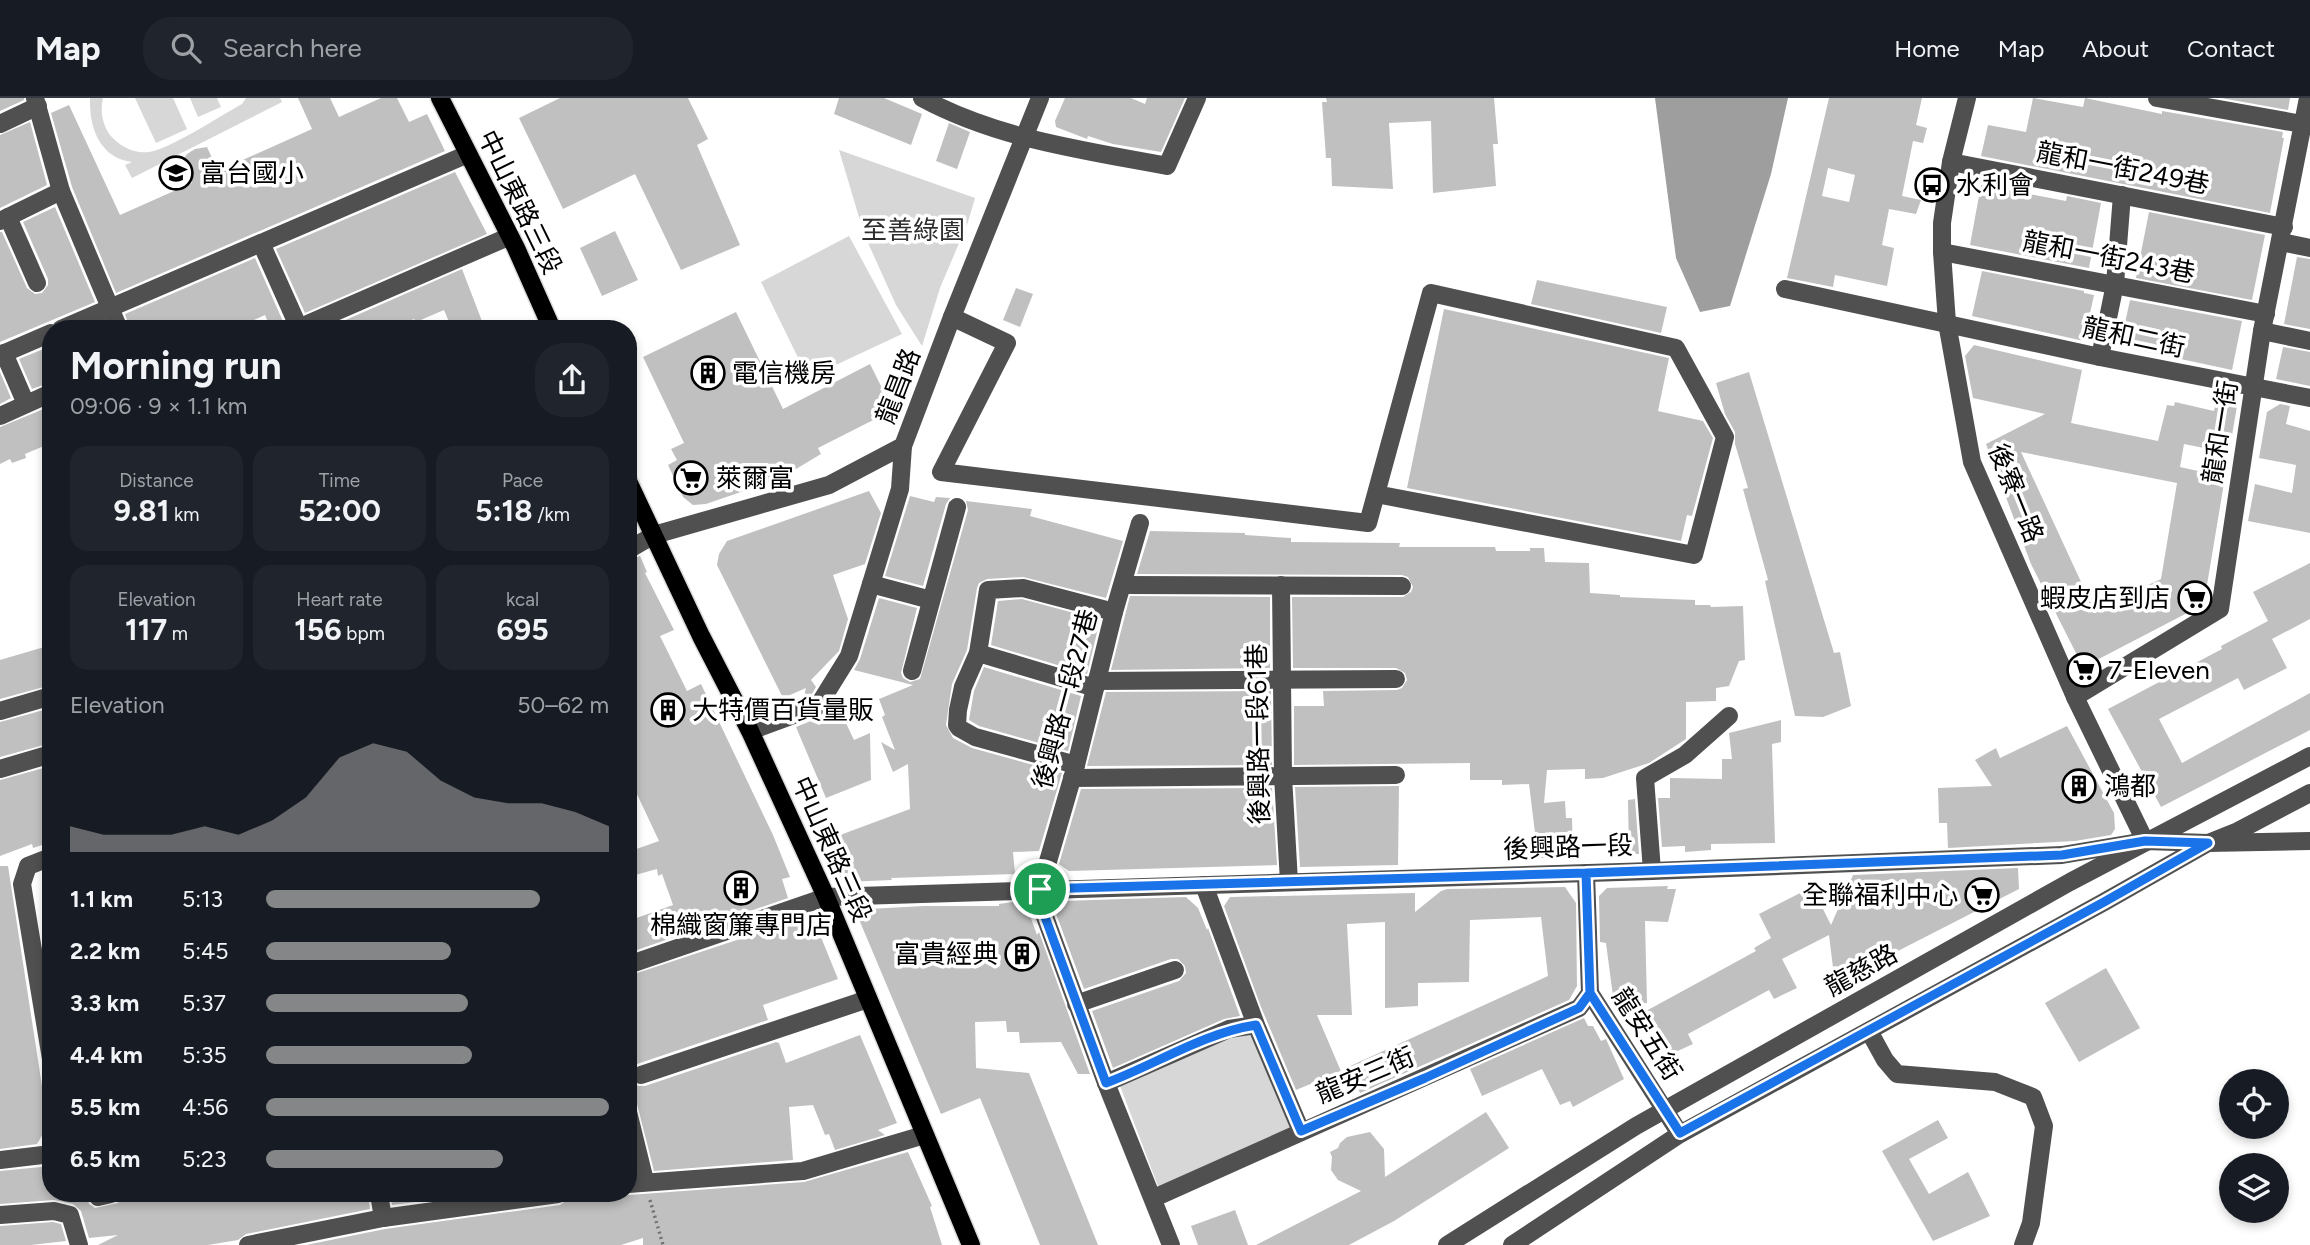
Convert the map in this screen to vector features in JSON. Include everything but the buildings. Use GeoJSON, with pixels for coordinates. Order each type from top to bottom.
{"type":"FeatureCollection","features":[{"type":"Feature","properties":{"kind":"main road","name":"中山東路三段"},"geometry":{"type":"LineString","coordinates":[[440,98],[508,237],[516,248],[548,320]]}},
{"type":"Feature","properties":{"kind":"main road","name":"中山東路三段"},"geometry":{"type":"LineString","coordinates":[[637,500],[701,636],[750,731],[826,897],[971,1245]]}},
{"type":"Feature","properties":{"kind":"street"},"geometry":{"type":"LineString","coordinates":[[922,98],[944,110],[1025,139],[1167,166],[1196,98]]}},
{"type":"Feature","properties":{"kind":"street","name":"龍昌路"},"geometry":{"type":"LineString","coordinates":[[637,545],[654,535],[829,485],[903,446],[1041,98]]}},
{"type":"Feature","properties":{"kind":"street","name":"後寮一路"},"geometry":{"type":"LineString","coordinates":[[1967,98],[1951,162],[1942,223],[1942,252],[1947,323],[1972,462],[2075,698],[2145,841]]}},
{"type":"Feature","properties":{"kind":"street"},"geometry":{"type":"LineString","coordinates":[[2157,98],[2302,124]]}},
{"type":"Feature","properties":{"kind":"street","name":"龍和一街"},"geometry":{"type":"LineString","coordinates":[[2075,698],[2220,609],[2264,323],[2303,154],[2302,124],[2308,98]]}},
{"type":"Feature","properties":{"kind":"street"},"geometry":{"type":"LineString","coordinates":[[0,124],[36,102],[61,191],[115,320]]}},
{"type":"Feature","properties":{"kind":"street"},"geometry":{"type":"LineString","coordinates":[[82,320],[468,154]]}},
{"type":"Feature","properties":{"kind":"street","name":"龍和一街249巷"},"geometry":{"type":"LineString","coordinates":[[1951,162],[2122,195],[2283,234],[2310,248]]}},
{"type":"Feature","properties":{"kind":"street"},"geometry":{"type":"LineString","coordinates":[[37,283],[4,219],[61,191]]}},
{"type":"Feature","properties":{"kind":"street"},"geometry":{"type":"LineString","coordinates":[[2100,357],[2115,284],[2122,195]]}},
{"type":"Feature","properties":{"kind":"street"},"geometry":{"type":"LineString","coordinates":[[316,320],[508,237]]}},
{"type":"Feature","properties":{"kind":"street"},"geometry":{"type":"LineString","coordinates":[[261,243],[295,320]]}},
{"type":"Feature","properties":{"kind":"street","name":"龍和一街243巷"},"geometry":{"type":"LineString","coordinates":[[1942,252],[2115,284],[2264,323],[2310,341]]}},
{"type":"Feature","properties":{"kind":"street","name":"龍和二街"},"geometry":{"type":"LineString","coordinates":[[1785,289],[2100,357],[2310,398]]}},
{"type":"Feature","properties":{"kind":"street"},"geometry":{"type":"LineString","coordinates":[[952,317],[1007,343],[941,472],[1368,523],[1431,293],[1675,348],[1725,437],[1694,555],[1376,494]]}},
{"type":"Feature","properties":{"kind":"street"},"geometry":{"type":"LineString","coordinates":[[26,404],[2,354],[42,337]]}},
{"type":"Feature","properties":{"kind":"street"},"geometry":{"type":"LineString","coordinates":[[0,416],[42,397]]}},
{"type":"Feature","properties":{"kind":"street"},"geometry":{"type":"LineString","coordinates":[[750,731],[818,706],[849,656],[900,489],[903,446]]}},
{"type":"Feature","properties":{"kind":"street"},"geometry":{"type":"LineString","coordinates":[[912,671],[957,507]]}},
{"type":"Feature","properties":{"kind":"street","name":"後興路一段27巷"},"geometry":{"type":"LineString","coordinates":[[1040,889],[1140,523]]}},
{"type":"Feature","properties":{"kind":"street"},"geometry":{"type":"LineString","coordinates":[[871,584],[931,600]]}},
{"type":"Feature","properties":{"kind":"street","name":"後興路一段61巷"},"geometry":{"type":"LineString","coordinates":[[1281,585],[1283,776],[1289,882]]}},
{"type":"Feature","properties":{"kind":"street"},"geometry":{"type":"LineString","coordinates":[[1124,586],[1402,586]]}},
{"type":"Feature","properties":{"kind":"street"},"geometry":{"type":"LineString","coordinates":[[1115,612],[1023,588],[988,590],[978,653],[961,698],[957,717],[959,728],[975,737],[1074,771],[1283,776],[1396,775]]}},
{"type":"Feature","properties":{"kind":"street"},"geometry":{"type":"LineString","coordinates":[[978,653],[1096,684],[1396,679]]}},
{"type":"Feature","properties":{"kind":"street"},"geometry":{"type":"LineString","coordinates":[[0,711],[42,699]]}},
{"type":"Feature","properties":{"kind":"street"},"geometry":{"type":"LineString","coordinates":[[1652,871],[1645,778],[1685,755],[1729,716]]}},
{"type":"Feature","properties":{"kind":"street","name":"龍慈路"},"geometry":{"type":"LineString","coordinates":[[1447,1245],[1636,1126],[2145,841],[2310,756]]}},
{"type":"Feature","properties":{"kind":"street"},"geometry":{"type":"LineString","coordinates":[[0,769],[42,757]]}},
{"type":"Feature","properties":{"kind":"street"},"geometry":{"type":"LineString","coordinates":[[1512,1245],[1680,1133],[2208,843],[2238,831],[2310,793]]}},
{"type":"Feature","properties":{"kind":"street","name":"後興路一段"},"geometry":{"type":"LineString","coordinates":[[637,962],[826,897],[2062,855],[2145,841],[2310,841]]}},
{"type":"Feature","properties":{"kind":"street"},"geometry":{"type":"LineString","coordinates":[[42,861],[28,866],[22,884],[42,1005]]}},
{"type":"Feature","properties":{"kind":"street","name":"龍安五街"},"geometry":{"type":"LineString","coordinates":[[1586,873],[1590,993],[1680,1133]]}},
{"type":"Feature","properties":{"kind":"street"},"geometry":{"type":"LineString","coordinates":[[1203,885],[1256,1025],[1301,1131]]}},
{"type":"Feature","properties":{"kind":"street"},"geometry":{"type":"LineString","coordinates":[[1040,889],[1041,906],[1076,1004],[1171,1245]]}},
{"type":"Feature","properties":{"kind":"street"},"geometry":{"type":"LineString","coordinates":[[1076,1004],[1175,970]]}},
{"type":"Feature","properties":{"kind":"street","name":"龍安三街"},"geometry":{"type":"LineString","coordinates":[[1154,1198],[1579,1008],[1590,993]]}},
{"type":"Feature","properties":{"kind":"street"},"geometry":{"type":"LineString","coordinates":[[641,1075],[867,999]]}},
{"type":"Feature","properties":{"kind":"street"},"geometry":{"type":"LineString","coordinates":[[1106,1083],[1229,1029],[1256,1025]]}},
{"type":"Feature","properties":{"kind":"street"},"geometry":{"type":"LineString","coordinates":[[1869,1031],[1885,1060],[1897,1074],[1996,1082],[2033,1097],[2044,1126],[2031,1223],[2023,1245]]}},
{"type":"Feature","properties":{"kind":"street"},"geometry":{"type":"LineString","coordinates":[[637,1183],[803,1171],[924,1135]]}},
{"type":"Feature","properties":{"kind":"street"},"geometry":{"type":"LineString","coordinates":[[0,1160],[42,1155]]}},
{"type":"Feature","properties":{"kind":"street"},"geometry":{"type":"LineString","coordinates":[[380,1202],[383,1218]]}},
{"type":"Feature","properties":{"kind":"street"},"geometry":{"type":"LineString","coordinates":[[248,1245],[383,1218],[500,1202]]}},
{"type":"Feature","properties":{"kind":"street"},"geometry":{"type":"LineString","coordinates":[[0,1216],[54,1210],[70,1215],[79,1245]]}},
{"type":"Feature","properties":{"kind":"path"},"geometry":{"type":"LineString","coordinates":[[637,1183],[663,1245]]}},
{"type":"Feature","properties":{"kind":"green space"},"geometry":{"type":"Polygon","coordinates":[[[90,98],[103,98],[103,122],[107,131],[122,146],[138,152],[158,150],[182,139],[242,104],[246,98],[280,98],[282,102],[132,178],[125,165],[132,162],[112,155],[99,140],[94,130],[90,98]]]}},
{"type":"Feature","properties":{"kind":"green space"},"geometry":{"type":"Polygon","coordinates":[[[135,98],[173,98],[187,129],[156,143],[135,98]]]}},
{"type":"Feature","properties":{"kind":"green space"},"geometry":{"type":"Polygon","coordinates":[[[190,98],[217,98],[221,107],[198,117],[190,98]]]}},
{"type":"Feature","properties":{"kind":"green space","name":"至善綠園"},"geometry":{"type":"Polygon","coordinates":[[[839,150],[975,198],[968,222],[940,288],[922,346],[896,305],[864,234],[839,150]]]}},
{"type":"Feature","properties":{"kind":"green space"},"geometry":{"type":"Polygon","coordinates":[[[849,236],[902,334],[808,378],[761,282],[849,236]]]}},
{"type":"Feature","properties":{"kind":"green space"},"geometry":{"type":"Polygon","coordinates":[[[1233,1034],[1252,1035],[1290,1128],[1161,1194],[1117,1078],[1233,1034]]]}},
{"type":"Feature","properties":{"kind":"shaded area"},"geometry":{"type":"Polygon","coordinates":[[[1655,98],[1788,98],[1771,174],[1730,306],[1700,312],[1676,258],[1655,98]]]}},
{"type":"Feature","properties":{"kind":"place","name":"富台國小"},"geometry":{"type":"Point","coordinates":[176,173]}},
{"type":"Feature","properties":{"kind":"place","name":"水利會"},"geometry":{"type":"Point","coordinates":[1932,185]}},
{"type":"Feature","properties":{"kind":"place","name":"電信機房"},"geometry":{"type":"Point","coordinates":[708,373]}},
{"type":"Feature","properties":{"kind":"place","name":"萊爾富"},"geometry":{"type":"Point","coordinates":[691,478]}},
{"type":"Feature","properties":{"kind":"place","name":"蝦皮店到店"},"geometry":{"type":"Point","coordinates":[2195,598]}},
{"type":"Feature","properties":{"kind":"place","name":"7-Eleven"},"geometry":{"type":"Point","coordinates":[2084,670]}},
{"type":"Feature","properties":{"kind":"place","name":"大特價百貨量販"},"geometry":{"type":"Point","coordinates":[668,710]}},
{"type":"Feature","properties":{"kind":"place","name":"鴻都"},"geometry":{"type":"Point","coordinates":[2079,786]}},
{"type":"Feature","properties":{"kind":"place","name":"棉織窗簾專門店"},"geometry":{"type":"Point","coordinates":[741,888]}},
{"type":"Feature","properties":{"kind":"place","name":"全聯福利中心"},"geometry":{"type":"Point","coordinates":[1982,895]}},
{"type":"Feature","properties":{"kind":"place","name":"富貴經典"},"geometry":{"type":"Point","coordinates":[1022,954]}},
{"type":"Feature","properties":{"kind":"route"},"geometry":{"type":"LineString","coordinates":[[1040,889],[1041,906],[1106,1083],[1229,1029],[1256,1025],[1301,1131],[1579,1008],[1590,993],[1588,933],[1586,873],[2062,855],[2145,841],[2208,843],[1680,1133],[1590,993],[1586,873],[1040,889]]}}]}
